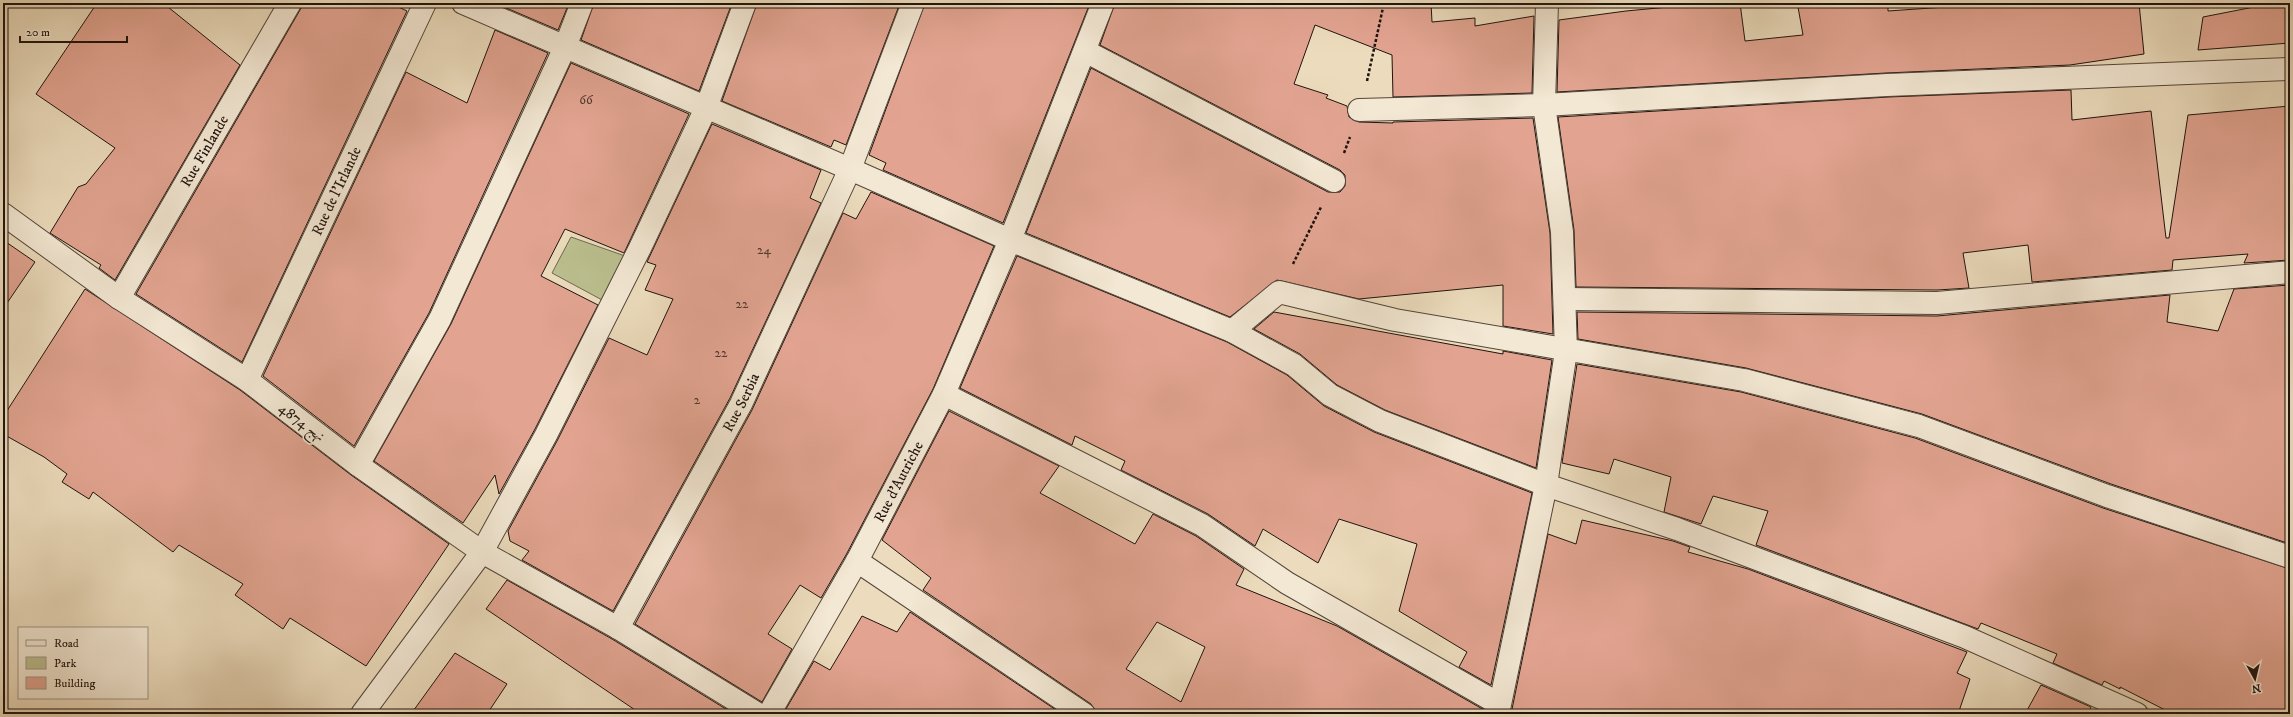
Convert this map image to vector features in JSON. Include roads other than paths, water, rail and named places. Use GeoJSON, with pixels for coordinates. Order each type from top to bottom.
{"type":"FeatureCollection","features":[{"type":"Feature","properties":{"kind":"street","name":"Rue Finlande"},"geometry":{"type":"LineString","coordinates":[[119,298],[290,3]]}},
{"type":"Feature","properties":{"kind":"street","name":"Rue de l'Irlande"},"geometry":{"type":"LineString","coordinates":[[247,380],[425,3]]}},
{"type":"Feature","properties":{"kind":"street"},"geometry":{"type":"LineString","coordinates":[[463,3],[850,169],[1010,240],[1232,331],[1294,365],[1330,395],[1380,421],[1546,485],[1721,545],[1965,637],[2137,714]]}},
{"type":"Feature","properties":{"kind":"street"},"geometry":{"type":"LineString","coordinates":[[358,465],[440,319],[565,47],[582,3]]}},
{"type":"Feature","properties":{"kind":"street"},"geometry":{"type":"LineString","coordinates":[[362,714],[482,552],[572,388],[706,108],[745,3]]}},
{"type":"Feature","properties":{"kind":"street","name":"Rue Serbia"},"geometry":{"type":"LineString","coordinates":[[618,628],[741,404],[850,169],[912,3]]}},
{"type":"Feature","properties":{"kind":"street","name":"Rue d'Autriche"},"geometry":{"type":"LineString","coordinates":[[769,714],[857,561],[944,394],[1010,240],[1103,3]]}},
{"type":"Feature","properties":{"kind":"street"},"geometry":{"type":"LineString","coordinates":[[944,394],[1202,525],[1287,583],[1498,709],[1546,485],[1566,351],[1562,232],[1544,105],[1548,3]]}},
{"type":"Feature","properties":{"kind":"street"},"geometry":{"type":"LineString","coordinates":[[1085,51],[1334,181]]}},
{"type":"Feature","properties":{"kind":"street"},"geometry":{"type":"LineString","coordinates":[[1359,110],[1544,105],[1887,85],[2290,69]]}},
{"type":"Feature","properties":{"kind":"street","name":"نهج 4874"},"geometry":{"type":"LineString","coordinates":[[3,214],[119,298],[247,380],[358,465],[482,552],[618,628],[758,714]]}},
{"type":"Feature","properties":{"kind":"street"},"geometry":{"type":"LineString","coordinates":[[1565,299],[1937,303],[2290,272]]}},
{"type":"Feature","properties":{"kind":"street"},"geometry":{"type":"LineString","coordinates":[[1232,331],[1279,292],[1395,320],[1566,351],[1744,380],[1919,426],[2107,496],[2290,557]]}},
{"type":"Feature","properties":{"kind":"street"},"geometry":{"type":"LineString","coordinates":[[857,561],[1084,714]]}}]}
